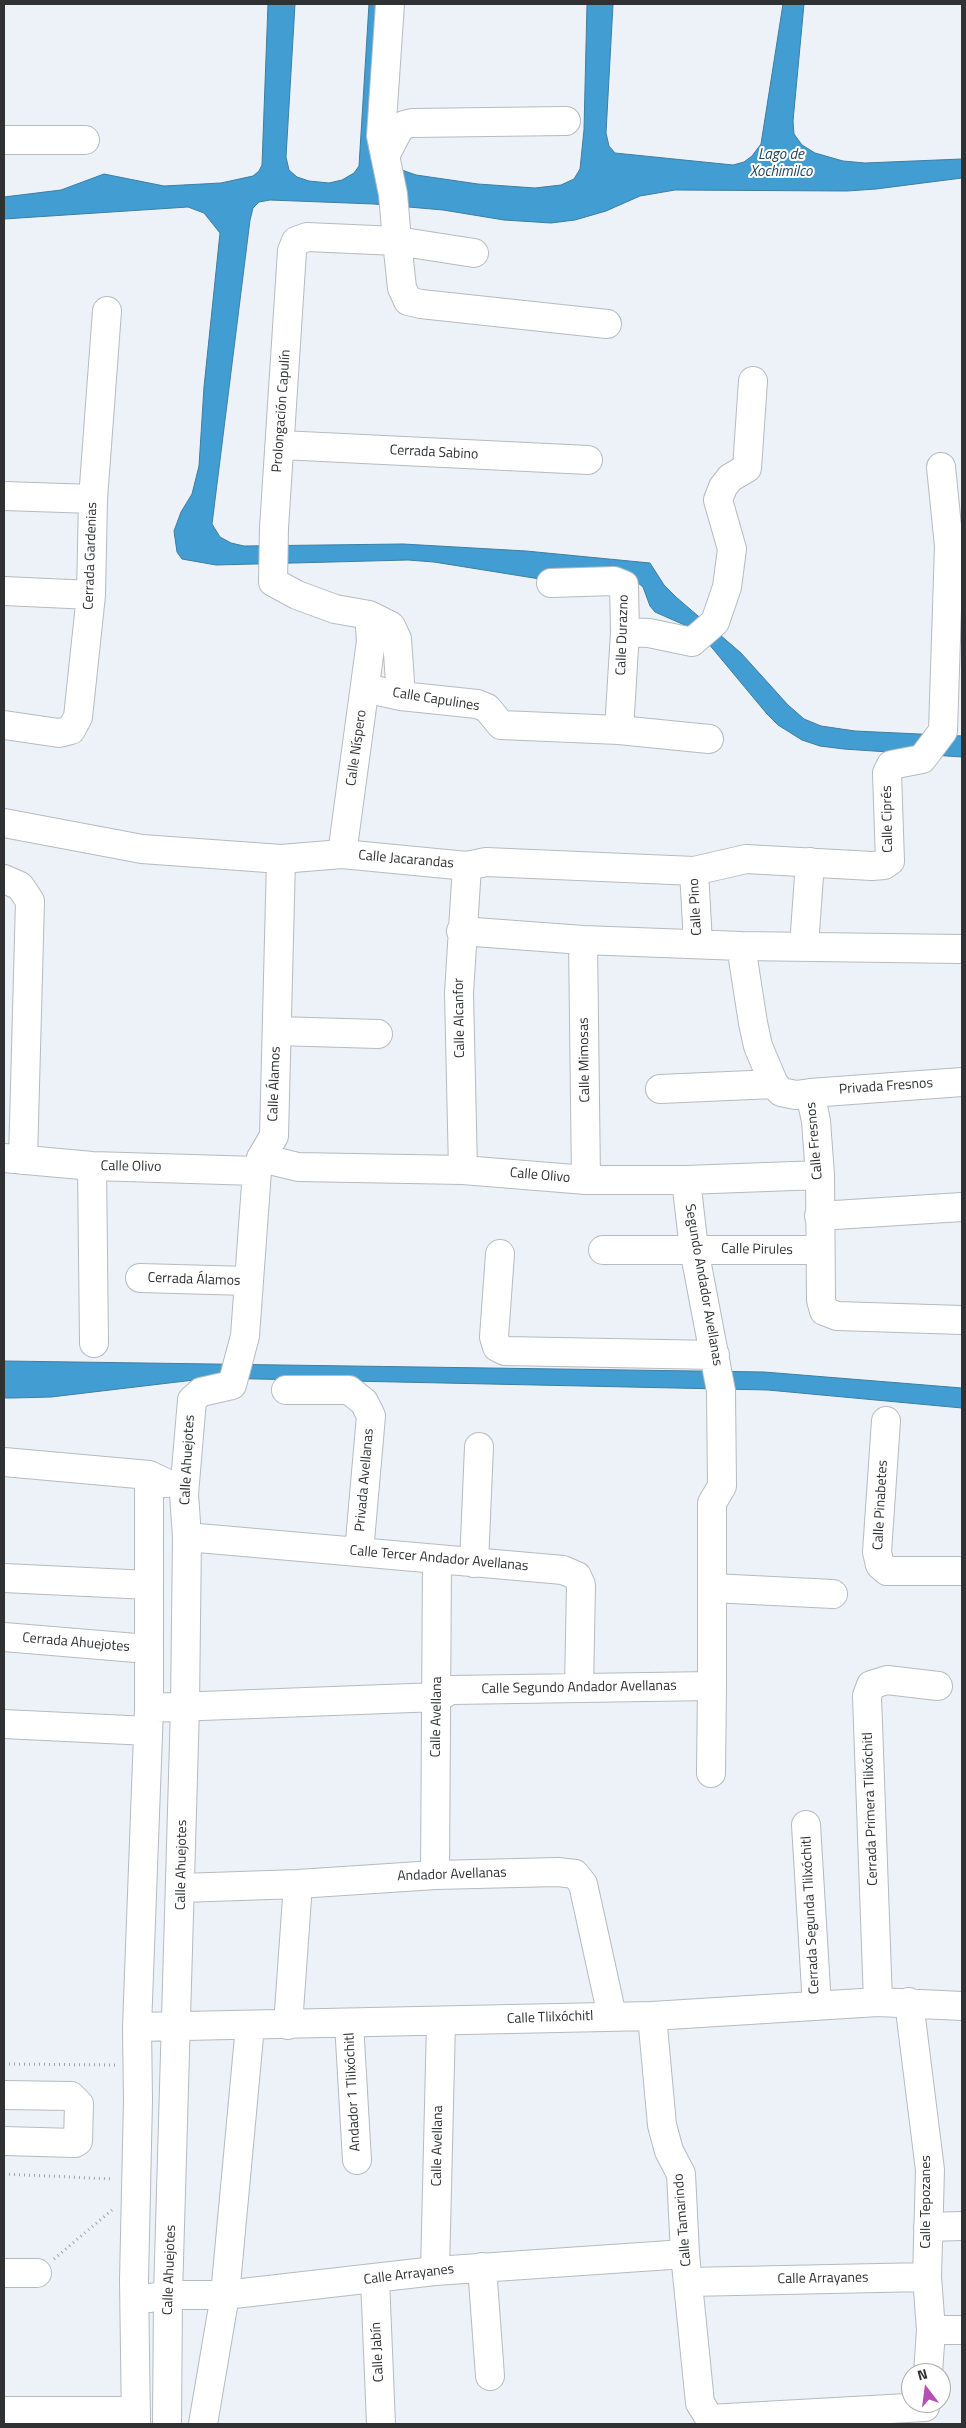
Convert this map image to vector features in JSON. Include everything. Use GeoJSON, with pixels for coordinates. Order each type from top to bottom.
{"type":"FeatureCollection","features":[{"type":"Feature","properties":{"kind":"street"},"geometry":{"type":"LineString","coordinates":[[390,4],[381,136],[393,194],[393,212],[402,288],[408,301],[607,324]]}},
{"type":"Feature","properties":{"kind":"street"},"geometry":{"type":"LineString","coordinates":[[385,158],[399,129],[412,123],[566,121]]}},
{"type":"Feature","properties":{"kind":"street"},"geometry":{"type":"LineString","coordinates":[[4,140],[85,140]]}},
{"type":"Feature","properties":{"kind":"street","name":"Prolongación Capulín"},"geometry":{"type":"LineString","coordinates":[[370,628],[335,609],[297,595],[273,582],[274,528],[281,445],[292,251],[296,241],[307,237],[397,241]]}},
{"type":"Feature","properties":{"kind":"street"},"geometry":{"type":"LineString","coordinates":[[397,241],[474,253]]}},
{"type":"Feature","properties":{"kind":"street","name":"Cerrada Gardenias"},"geometry":{"type":"LineString","coordinates":[[4,725],[59,733],[71,730],[78,717],[91,595],[93,500],[107,311]]}},
{"type":"Feature","properties":{"kind":"street"},"geometry":{"type":"LineString","coordinates":[[625,632],[649,633],[692,642],[715,622],[727,587],[732,549],[718,500],[730,478],[747,468],[753,381]]}},
{"type":"Feature","properties":{"kind":"street","name":"Cerrada Sabino"},"geometry":{"type":"LineString","coordinates":[[281,445],[588,460]]}},
{"type":"Feature","properties":{"kind":"street","name":"Calle Ciprés"},"geometry":{"type":"LineString","coordinates":[[810,862],[872,866],[884,865],[890,861],[887,773],[890,765],[922,759],[943,731],[949,546],[941,466]]}},
{"type":"Feature","properties":{"kind":"street"},"geometry":{"type":"LineString","coordinates":[[4,496],[93,500]]}},
{"type":"Feature","properties":{"kind":"street","name":"Calle Durazno"},"geometry":{"type":"LineString","coordinates":[[550,583],[614,582],[624,585],[625,632],[619,730]]}},
{"type":"Feature","properties":{"kind":"street"},"geometry":{"type":"LineString","coordinates":[[4,591],[91,595]]}},
{"type":"Feature","properties":{"kind":"street"},"geometry":{"type":"LineString","coordinates":[[370,628],[391,626],[397,639],[401,696]]}},
{"type":"Feature","properties":{"kind":"street","name":"Calle Níspero"},"geometry":{"type":"LineString","coordinates":[[342,854],[365,688],[370,628]]}},
{"type":"Feature","properties":{"kind":"street","name":"Calle Capulines"},"geometry":{"type":"LineString","coordinates":[[365,688],[401,696],[478,704],[488,708],[501,725],[619,730]]}},
{"type":"Feature","properties":{"kind":"street"},"geometry":{"type":"LineString","coordinates":[[619,730],[709,739]]}},
{"type":"Feature","properties":{"kind":"street","name":"Calle Jacarandas"},"geometry":{"type":"LineString","coordinates":[[4,823],[142,849],[281,859],[342,854],[467,866],[486,862],[694,871],[746,859],[810,862]]}},
{"type":"Feature","properties":{"kind":"street","name":"Calle Álamos"},"geometry":{"type":"LineString","coordinates":[[245,1336],[259,1164],[274,1136],[281,859]]}},
{"type":"Feature","properties":{"kind":"street"},"geometry":{"type":"LineString","coordinates":[[804,946],[810,862]]}},
{"type":"Feature","properties":{"kind":"street","name":"Calle Alcanfor"},"geometry":{"type":"LineString","coordinates":[[463,1170],[458,993],[467,866]]}},
{"type":"Feature","properties":{"kind":"street","name":"Calle Pino"},"geometry":{"type":"LineString","coordinates":[[694,871],[698,943]]}},
{"type":"Feature","properties":{"kind":"street"},"geometry":{"type":"LineString","coordinates":[[4,879],[20,886],[30,901],[13,1159]]}},
{"type":"Feature","properties":{"kind":"street"},"geometry":{"type":"LineString","coordinates":[[461,931],[583,940],[741,946],[961,949]]}},
{"type":"Feature","properties":{"kind":"street","name":"Calle Mimosas"},"geometry":{"type":"LineString","coordinates":[[583,940],[586,1180]]}},
{"type":"Feature","properties":{"kind":"street"},"geometry":{"type":"LineString","coordinates":[[660,1089],[774,1084],[755,1031],[741,946]]}},
{"type":"Feature","properties":{"kind":"street"},"geometry":{"type":"LineString","coordinates":[[277,1031],[378,1034]]}},
{"type":"Feature","properties":{"kind":"street","name":"Privada Fresnos"},"geometry":{"type":"LineString","coordinates":[[810,1093],[962,1082]]}},
{"type":"Feature","properties":{"kind":"street","name":"Calle Fresnos"},"geometry":{"type":"LineString","coordinates":[[774,1084],[781,1092],[796,1095],[810,1093],[816,1121],[820,1176],[821,1300],[824,1311],[837,1316],[962,1320]]}},
{"type":"Feature","properties":{"kind":"street","name":"Calle Olivo"},"geometry":{"type":"LineString","coordinates":[[13,1159],[92,1166],[259,1164],[298,1167],[463,1170],[586,1180],[686,1180],[820,1176]]}},
{"type":"Feature","properties":{"kind":"street"},"geometry":{"type":"LineString","coordinates":[[92,1166],[94,1343]]}},
{"type":"Feature","properties":{"kind":"street","name":"Segundo Andador Avellanas"},"geometry":{"type":"LineString","coordinates":[[686,1180],[694,1249],[721,1391],[722,1486],[712,1503],[712,1588]]}},
{"type":"Feature","properties":{"kind":"street"},"geometry":{"type":"LineString","coordinates":[[819,1216],[962,1207]]}},
{"type":"Feature","properties":{"kind":"street","name":"Calle Pirules"},"geometry":{"type":"LineString","coordinates":[[603,1250],[820,1250]]}},
{"type":"Feature","properties":{"kind":"street"},"geometry":{"type":"LineString","coordinates":[[500,1254],[494,1338],[497,1347],[506,1351],[716,1359]]}},
{"type":"Feature","properties":{"kind":"street","name":"Cerrada Álamos"},"geometry":{"type":"LineString","coordinates":[[140,1278],[248,1281]]}},
{"type":"Feature","properties":{"kind":"street","name":"Calle Ahuejotes"},"geometry":{"type":"LineString","coordinates":[[167,2424],[168,2294],[182,1888],[187,1538],[184,1494],[192,1400],[201,1392],[232,1385],[245,1336]]}},
{"type":"Feature","properties":{"kind":"street","name":"Privada Avellanas"},"geometry":{"type":"LineString","coordinates":[[286,1390],[349,1390],[364,1402],[371,1416],[358,1552]]}},
{"type":"Feature","properties":{"kind":"street","name":"Calle Pinabetes"},"geometry":{"type":"LineString","coordinates":[[886,1421],[877,1552],[880,1565],[887,1571],[962,1571]]}},
{"type":"Feature","properties":{"kind":"street"},"geometry":{"type":"LineString","coordinates":[[474,1563],[479,1447]]}},
{"type":"Feature","properties":{"kind":"street"},"geometry":{"type":"LineString","coordinates":[[4,1462],[149,1475],[172,1485],[184,1494]]}},
{"type":"Feature","properties":{"kind":"street"},"geometry":{"type":"LineString","coordinates":[[4,2411],[136,2418],[134,2300],[137,2027],[149,1719],[149,1475]]}},
{"type":"Feature","properties":{"kind":"street","name":"Calle Tercer Andador Avellanas"},"geometry":{"type":"LineString","coordinates":[[187,1538],[563,1570],[577,1576],[581,1585],[579,1688]]}},
{"type":"Feature","properties":{"kind":"street","name":"Calle Avellana"},"geometry":{"type":"LineString","coordinates":[[435,1874],[438,1697],[437,1560]]}},
{"type":"Feature","properties":{"kind":"street"},"geometry":{"type":"LineString","coordinates":[[4,1578],[149,1585]]}},
{"type":"Feature","properties":{"kind":"street"},"geometry":{"type":"LineString","coordinates":[[712,1773],[712,1588],[833,1594]]}},
{"type":"Feature","properties":{"kind":"street","name":"Cerrada Ahuejotes"},"geometry":{"type":"LineString","coordinates":[[4,1637],[148,1649]]}},
{"type":"Feature","properties":{"kind":"street","name":"Cerrada Primera Tlilxóchitl"},"geometry":{"type":"LineString","coordinates":[[878,2002],[867,1696],[871,1685],[887,1680],[938,1686]]}},
{"type":"Feature","properties":{"kind":"street","name":"Calle Segundo Andador Avellanas"},"geometry":{"type":"LineString","coordinates":[[4,1724],[149,1719],[185,1706],[438,1697],[451,1690],[712,1686]]}},
{"type":"Feature","properties":{"kind":"street","name":"Cerrada Segunda Tlilxóchitl"},"geometry":{"type":"LineString","coordinates":[[806,1825],[817,2006]]}},
{"type":"Feature","properties":{"kind":"street","name":"Andador Avellanas"},"geometry":{"type":"LineString","coordinates":[[182,1888],[298,1884],[435,1874],[558,1872],[574,1874],[583,1884],[612,2016]]}},
{"type":"Feature","properties":{"kind":"street"},"geometry":{"type":"LineString","coordinates":[[288,2025],[298,1884]]}},
{"type":"Feature","properties":{"kind":"street","name":"Calle Tlilxóchitl"},"geometry":{"type":"LineString","coordinates":[[137,2027],[177,2028],[652,2016],[878,2002],[962,2006]]}},
{"type":"Feature","properties":{"kind":"street","name":"Calle Tepozanes"},"geometry":{"type":"LineString","coordinates":[[909,2002],[930,2170],[927,2277],[930,2330],[928,2363]]}},
{"type":"Feature","properties":{"kind":"street","name":"Calle Tamarindo"},"geometry":{"type":"LineString","coordinates":[[652,2016],[662,2125],[669,2151],[681,2174],[685,2254],[700,2403],[711,2422]]}},
{"type":"Feature","properties":{"kind":"street","name":"Calle Avellana"},"geometry":{"type":"LineString","coordinates":[[435,2270],[440,2022]]}},
{"type":"Feature","properties":{"kind":"street","name":"Andador 1 Tlilxóchitl"},"geometry":{"type":"LineString","coordinates":[[349,2023],[357,2160]]}},
{"type":"Feature","properties":{"kind":"street"},"geometry":{"type":"LineString","coordinates":[[203,2424],[225,2295],[250,2026]]}},
{"type":"Feature","properties":{"kind":"street"},"geometry":{"type":"LineString","coordinates":[[4,2095],[71,2096],[79,2104],[78,2141],[75,2143],[4,2141]]}},
{"type":"Feature","properties":{"kind":"street"},"geometry":{"type":"LineString","coordinates":[[928,2227],[962,2226]]}},
{"type":"Feature","properties":{"kind":"street","name":"Calle Arrayanes"},"geometry":{"type":"LineString","coordinates":[[134,2300],[168,2294],[225,2295],[375,2279],[435,2270],[685,2254]]}},
{"type":"Feature","properties":{"kind":"street"},"geometry":{"type":"LineString","coordinates":[[482,2267],[490,2376]]}},
{"type":"Feature","properties":{"kind":"street"},"geometry":{"type":"LineString","coordinates":[[4,2273],[37,2273]]}},
{"type":"Feature","properties":{"kind":"street","name":"Calle Arrayanes"},"geometry":{"type":"LineString","coordinates":[[688,2282],[927,2277]]}},
{"type":"Feature","properties":{"kind":"street","name":"Calle Jabín"},"geometry":{"type":"LineString","coordinates":[[375,2279],[381,2424]]}},
{"type":"Feature","properties":{"kind":"street"},"geometry":{"type":"LineString","coordinates":[[930,2330],[962,2330]]}},
{"type":"Feature","properties":{"kind":"street"},"geometry":{"type":"LineString","coordinates":[[711,2422],[901,2412]]}},
{"type":"Feature","properties":{"kind":"path"},"geometry":{"type":"LineString","coordinates":[[4,2064],[138,2066]]}},
{"type":"Feature","properties":{"kind":"path"},"geometry":{"type":"LineString","coordinates":[[4,2174],[136,2180]]}},
{"type":"Feature","properties":{"kind":"path"},"geometry":{"type":"LineString","coordinates":[[37,2273],[117,2206]]}},
{"type":"Feature","properties":{"kind":"water","name":"Lago de Xochimilco"},"geometry":{"type":"Polygon","coordinates":[[[268,4],[295,4],[286,157],[289,170],[297,177],[309,181],[329,183],[342,180],[354,173],[359,166],[369,4],[396,4],[387,130],[399,169],[416,175],[478,184],[535,188],[561,185],[574,179],[580,169],[584,130],[587,4],[613,4],[606,133],[609,146],[615,153],[733,165],[744,162],[752,156],[761,144],[783,4],[804,4],[793,121],[794,134],[802,145],[815,153],[843,161],[865,163],[962,159],[962,178],[847,191],[675,190],[640,196],[606,211],[575,220],[551,223],[504,220],[443,210],[374,204],[270,200],[259,202],[253,208],[250,220],[212,524],[220,537],[231,543],[244,546],[403,544],[526,551],[650,563],[664,585],[741,653],[788,705],[804,719],[821,726],[855,731],[962,736],[962,757],[844,749],[820,746],[802,740],[778,725],[767,714],[703,637],[689,627],[655,612],[650,606],[643,587],[637,582],[540,579],[434,562],[408,560],[216,565],[182,559],[177,552],[174,531],[181,512],[192,494],[199,466],[204,387],[220,233],[204,213],[188,207],[4,219],[4,197],[61,190],[104,174],[164,186],[221,183],[253,176],[262,165],[268,4]]]}},
{"type":"Feature","properties":{"kind":"water"},"geometry":{"type":"Polygon","coordinates":[[[4,1361],[764,1372],[962,1388],[962,1408],[768,1390],[211,1378],[51,1397],[4,1398],[4,1361]]]}}]}
